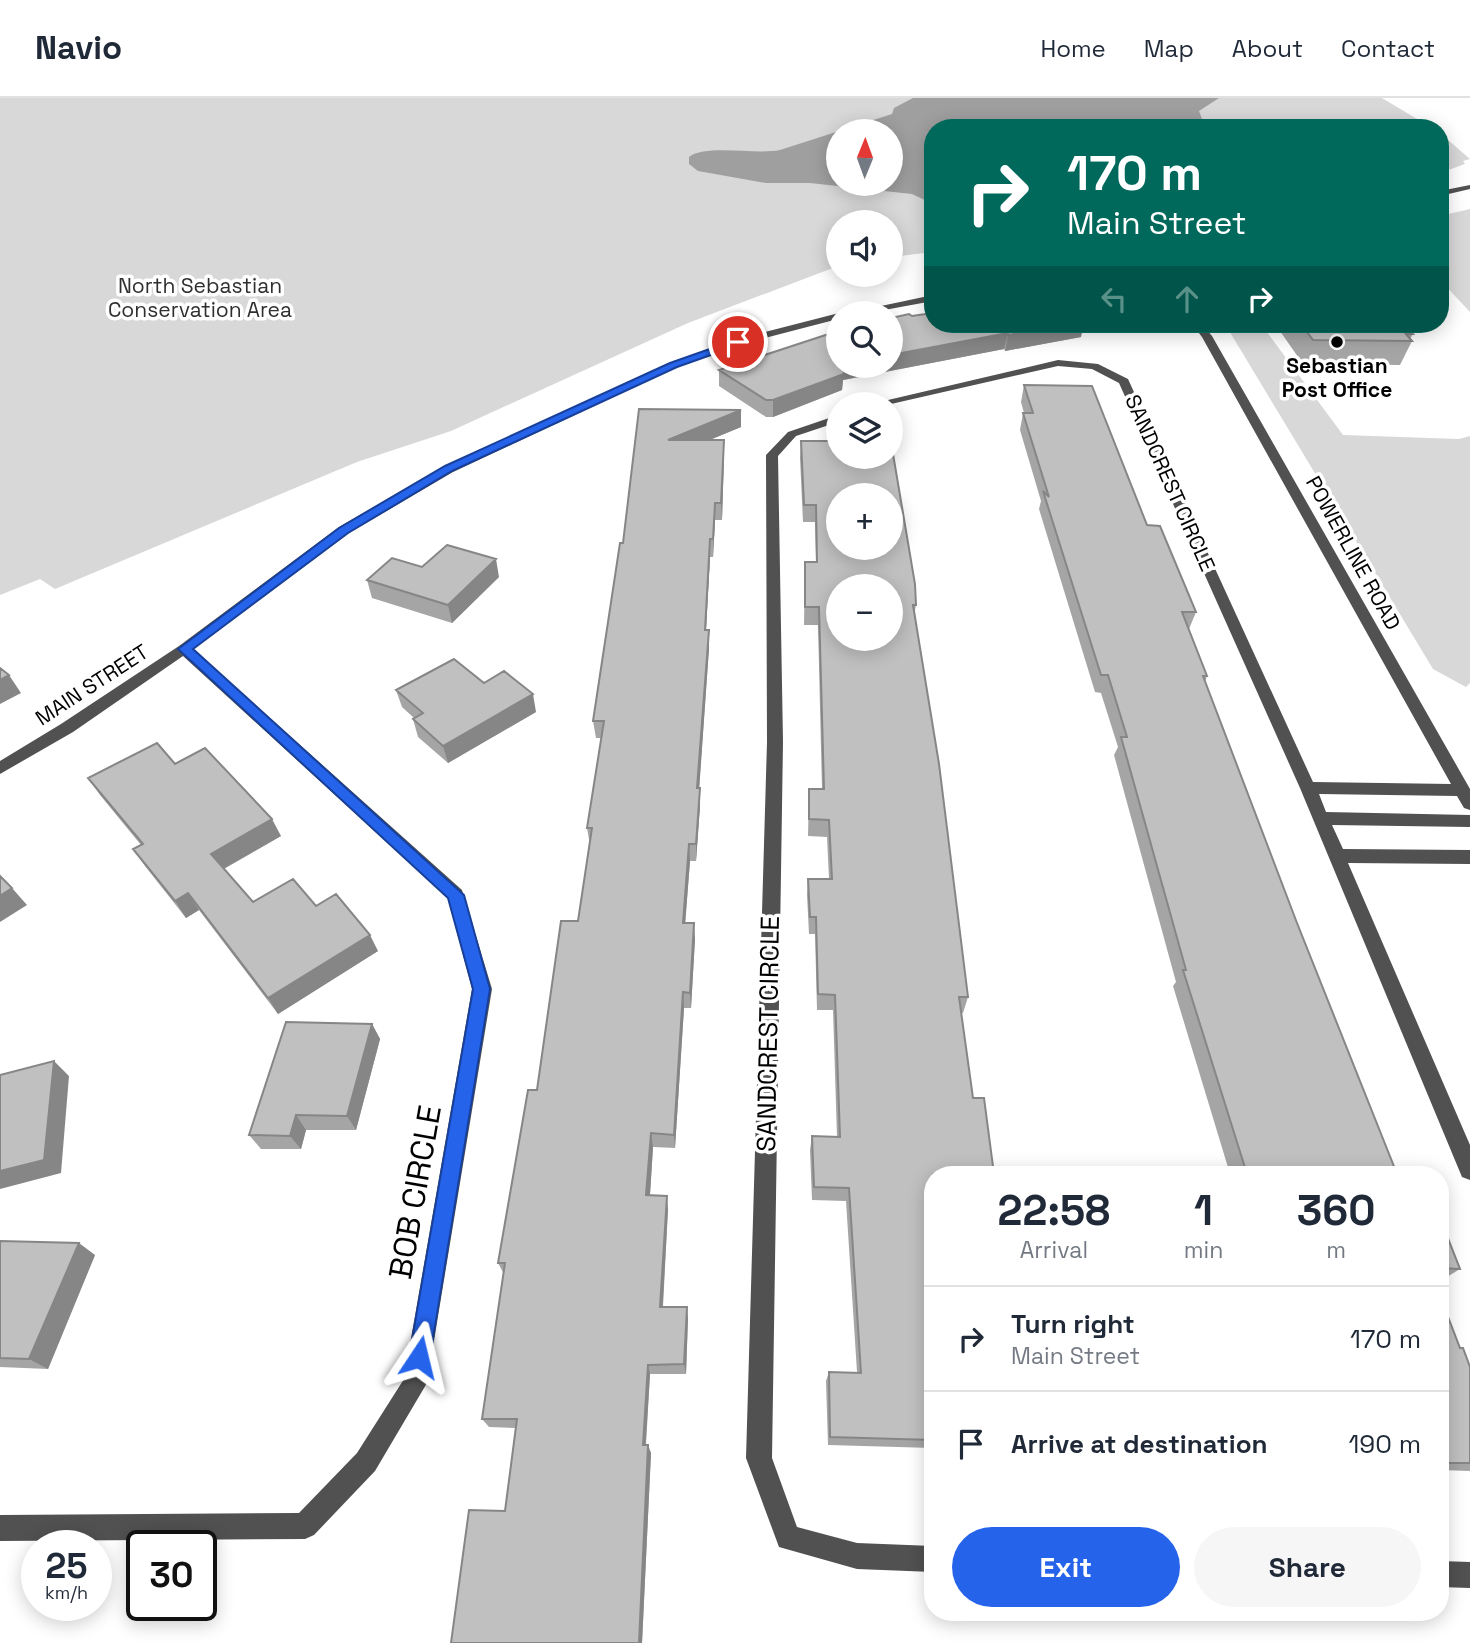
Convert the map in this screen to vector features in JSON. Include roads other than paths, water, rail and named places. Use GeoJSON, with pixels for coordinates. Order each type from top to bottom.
{"type":"FeatureCollection","features":[{"type":"Feature","properties":{"kind":"street"},"geometry":{"type":"LineString","coordinates":[[1449,192],[1470,187]]}},
{"type":"Feature","properties":{"kind":"street"},"geometry":{"type":"LineString","coordinates":[[903,304],[924,300]]}},
{"type":"Feature","properties":{"kind":"street","name":"MAIN STREET"},"geometry":{"type":"LineString","coordinates":[[0,768],[67,728],[184,649],[344,530],[449,469],[673,365],[738,342],[826,319]]}},
{"type":"Feature","properties":{"kind":"street","name":"POWERLINE ROAD"},"geometry":{"type":"LineString","coordinates":[[1204,333],[1466,797]]}},
{"type":"Feature","properties":{"kind":"street","name":"SANDCREST CIRCLE"},"geometry":{"type":"LineString","coordinates":[[903,398],[1058,363],[1094,366],[1124,381],[1308,788],[1470,1170]]}},
{"type":"Feature","properties":{"kind":"street","name":"SANDCREST CIRCLE"},"geometry":{"type":"LineString","coordinates":[[826,422],[792,434],[772,455],[775,742],[759,1458],[788,1538],[857,1556],[924,1559]]}},
{"type":"Feature","properties":{"kind":"street","name":"BOB CIRCLE"},"geometry":{"type":"LineString","coordinates":[[0,1528],[305,1526],[366,1462],[415,1383],[482,989],[456,895],[184,649]]}},
{"type":"Feature","properties":{"kind":"street"},"geometry":{"type":"LineString","coordinates":[[1308,788],[1466,797]]}},
{"type":"Feature","properties":{"kind":"street"},"geometry":{"type":"LineString","coordinates":[[1321,818],[1470,821]]}},
{"type":"Feature","properties":{"kind":"street"},"geometry":{"type":"LineString","coordinates":[[1337,856],[1470,857]]}},
{"type":"Feature","properties":{"kind":"street"},"geometry":{"type":"LineString","coordinates":[[1449,1574],[1470,1575]]}},
{"type":"Feature","properties":{"kind":"place","name":"Sebastian Post Office"},"geometry":{"type":"Point","coordinates":[1337,342]}},
{"type":"Feature","properties":{"kind":"park label","name":"North Sebastian Conservation Area"},"geometry":{"type":"Point","coordinates":[200,298]}}]}
